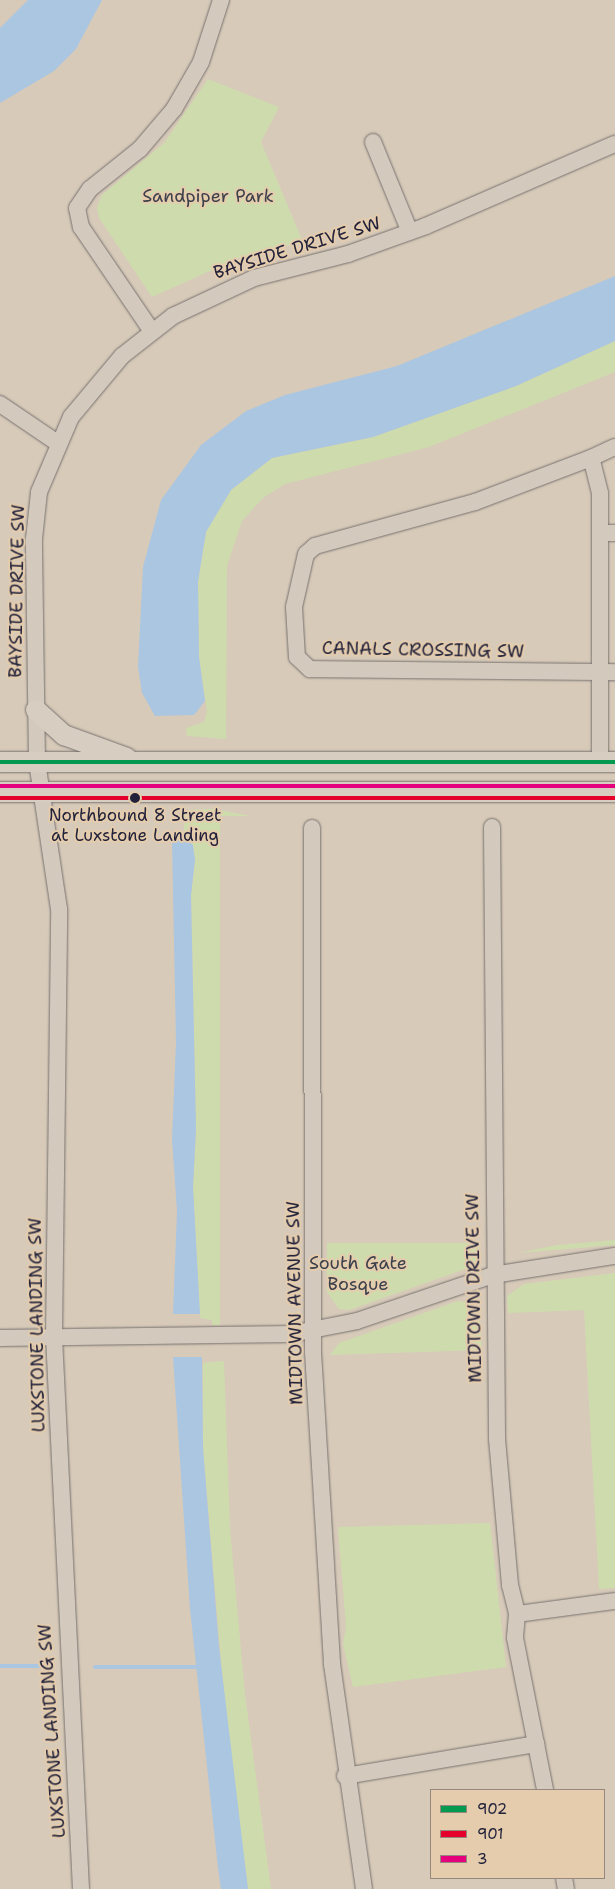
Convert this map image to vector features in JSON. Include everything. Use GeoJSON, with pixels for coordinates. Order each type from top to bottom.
{"type":"FeatureCollection","features":[{"type":"Feature","properties":{"kind":"main road"},"geometry":{"type":"LineString","coordinates":[[36,710],[64,735],[143,764]]}},
{"type":"Feature","properties":{"kind":"main road"},"geometry":{"type":"LineString","coordinates":[[0,762],[143,764],[608,762]]}},
{"type":"Feature","properties":{"kind":"main road"},"geometry":{"type":"LineString","coordinates":[[0,792],[615,792]]}},
{"type":"Feature","properties":{"kind":"street"},"geometry":{"type":"LineString","coordinates":[[151,330],[81,226],[77,208],[90,189],[140,149],[174,109],[201,62],[221,0]]}},
{"type":"Feature","properties":{"kind":"street"},"geometry":{"type":"LineString","coordinates":[[373,142],[410,232]]}},
{"type":"Feature","properties":{"kind":"street","name":"BAYSIDE DRIVE SW"},"geometry":{"type":"LineString","coordinates":[[37,762],[34,539],[38,492],[56,442],[97,385],[151,330],[212,294],[254,278],[348,254],[410,232],[615,144]]}},
{"type":"Feature","properties":{"kind":"street"},"geometry":{"type":"LineString","coordinates":[[0,404],[56,442]]}},
{"type":"Feature","properties":{"kind":"street","name":"CANALS CROSSING SW"},"geometry":{"type":"LineString","coordinates":[[608,672],[310,669],[297,657],[294,607],[306,554],[315,546],[447,511],[591,458],[615,447]]}},
{"type":"Feature","properties":{"kind":"street"},"geometry":{"type":"LineString","coordinates":[[591,458],[608,533],[608,762]]}},
{"type":"Feature","properties":{"kind":"street","name":"LUXSTONE LANDING SW"},"geometry":{"type":"LineString","coordinates":[[37,762],[59,909],[54,1337],[81,1889]]}},
{"type":"Feature","properties":{"kind":"street","name":"MIDTOWN DRIVE SW"},"geometry":{"type":"LineString","coordinates":[[492,827],[493,1275],[498,1439],[510,1585],[517,1614],[515,1638],[545,1789]]}},
{"type":"Feature","properties":{"kind":"street","name":"MIDTOWN AVENUE SW"},"geometry":{"type":"LineString","coordinates":[[312,828],[313,1330],[327,1600],[345,1776],[364,1889]]}},
{"type":"Feature","properties":{"kind":"street"},"geometry":{"type":"LineString","coordinates":[[0,1338],[231,1337],[313,1330],[357,1321],[493,1275],[615,1256]]}},
{"type":"Feature","properties":{"kind":"street"},"geometry":{"type":"LineString","coordinates":[[517,1614],[615,1601]]}},
{"type":"Feature","properties":{"kind":"street"},"geometry":{"type":"LineString","coordinates":[[345,1776],[536,1744]]}},
{"type":"Feature","properties":{"kind":"green space","name":"Sandpiper Park"},"geometry":{"type":"Polygon","coordinates":[[[208,79],[279,107],[261,142],[303,242],[241,257],[152,297],[99,218],[97,207],[102,195],[164,143],[208,79]]]}},
{"type":"Feature","properties":{"kind":"green space"},"geometry":{"type":"Polygon","coordinates":[[[615,341],[615,372],[429,447],[285,484],[263,498],[242,521],[227,566],[226,739],[187,736],[186,728],[204,722],[207,711],[199,657],[198,582],[206,532],[231,490],[272,458],[373,437],[516,386],[615,341]]]}},
{"type":"Feature","properties":{"kind":"green space"},"geometry":{"type":"Polygon","coordinates":[[[214,809],[251,816],[220,816],[220,1325],[212,1325],[212,1320],[200,1318],[193,1187],[196,1129],[191,895],[195,860],[191,840],[184,839],[184,810],[214,809]]]}},
{"type":"Feature","properties":{"kind":"green space"},"geometry":{"type":"Polygon","coordinates":[[[615,1240],[615,1245],[518,1253],[557,1245],[615,1240]]]}},
{"type":"Feature","properties":{"kind":"green space","name":"South Gate Bosque"},"geometry":{"type":"Polygon","coordinates":[[[327,1243],[480,1243],[477,1262],[471,1267],[349,1310],[339,1309],[327,1292],[327,1243]]]}},
{"type":"Feature","properties":{"kind":"green space"},"geometry":{"type":"Polygon","coordinates":[[[615,1273],[615,1588],[599,1589],[584,1310],[508,1313],[507,1296],[524,1284],[615,1273]]]}},
{"type":"Feature","properties":{"kind":"green space","name":"South Gate Bosque"},"geometry":{"type":"Polygon","coordinates":[[[458,1301],[469,1303],[479,1315],[482,1350],[330,1355],[339,1343],[458,1301]]]}},
{"type":"Feature","properties":{"kind":"green space"},"geometry":{"type":"Polygon","coordinates":[[[224,1361],[230,1529],[245,1694],[271,1889],[248,1889],[225,1708],[203,1448],[203,1363],[224,1361]]]}},
{"type":"Feature","properties":{"kind":"green space"},"geometry":{"type":"Polygon","coordinates":[[[490,1523],[506,1667],[353,1687],[343,1644],[346,1627],[338,1527],[490,1523]]]}},
{"type":"Feature","properties":{"kind":"water"},"geometry":{"type":"Polygon","coordinates":[[[28,0],[102,0],[76,49],[54,71],[0,103],[0,28],[28,0]]]}},
{"type":"Feature","properties":{"kind":"water"},"geometry":{"type":"Polygon","coordinates":[[[615,276],[615,341],[516,386],[373,437],[272,458],[231,490],[206,532],[198,582],[199,657],[205,701],[194,715],[155,716],[142,693],[138,667],[143,567],[161,500],[201,445],[246,411],[285,395],[397,366],[615,276]]]}},
{"type":"Feature","properties":{"kind":"water"},"geometry":{"type":"Polygon","coordinates":[[[184,839],[193,845],[195,860],[191,895],[196,1129],[193,1187],[200,1314],[173,1314],[177,1211],[172,1139],[176,1042],[172,841],[184,839]]]}},
{"type":"Feature","properties":{"kind":"water"},"geometry":{"type":"Polygon","coordinates":[[[173,1357],[202,1357],[203,1448],[219,1647],[248,1889],[221,1889],[218,1868],[190,1609],[173,1357]]]}},
{"type":"Feature","properties":{"kind":"waterway"},"geometry":{"type":"LineString","coordinates":[[0,1666],[41,1666]]}},
{"type":"Feature","properties":{"kind":"waterway"},"geometry":{"type":"LineString","coordinates":[[95,1667],[201,1667]]}},
{"type":"Feature","properties":{"kind":"transit line","name":"902"},"geometry":{"type":"LineString","coordinates":[[0,762],[615,762]]}},
{"type":"Feature","properties":{"kind":"transit line","name":"3"},"geometry":{"type":"LineString","coordinates":[[0,786],[615,786]]}},
{"type":"Feature","properties":{"kind":"transit line","name":"901"},"geometry":{"type":"LineString","coordinates":[[0,798],[615,798]]}},
{"type":"Feature","properties":{"kind":"place","name":"Northbound 8 Street at Luxstone Landing"},"geometry":{"type":"Point","coordinates":[135,798]}}]}
